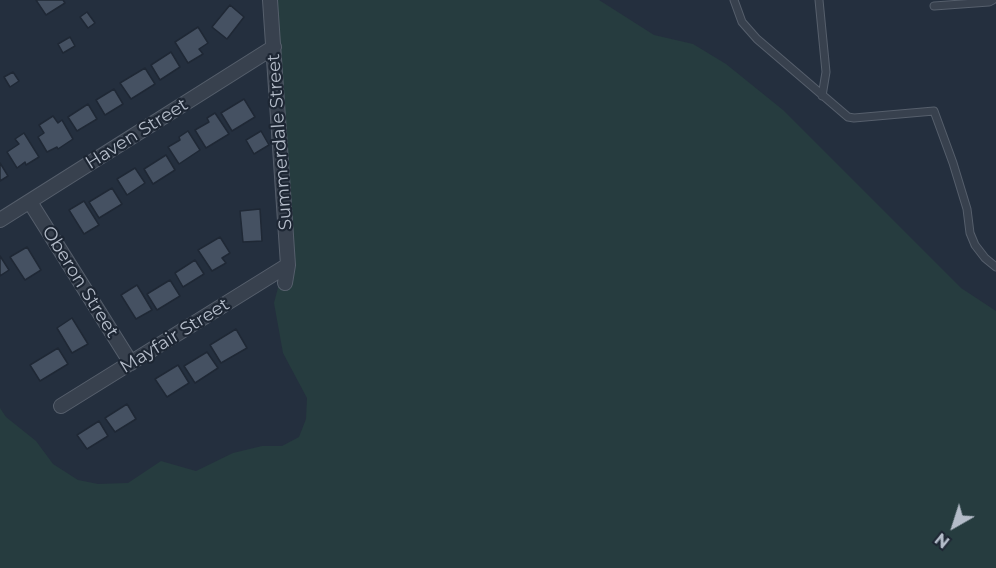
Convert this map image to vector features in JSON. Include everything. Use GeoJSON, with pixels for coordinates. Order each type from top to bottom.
{"type":"FeatureCollection","features":[{"type":"Feature","properties":{"kind":"street","name":"Summerdale Street"},"geometry":{"type":"LineString","coordinates":[[270,0],[288,265],[285,284]]}},
{"type":"Feature","properties":{"kind":"street","name":"Haven Street"},"geometry":{"type":"LineString","coordinates":[[0,220],[274,47]]}},
{"type":"Feature","properties":{"kind":"street","name":"Oberon Street"},"geometry":{"type":"LineString","coordinates":[[30,202],[131,363]]}},
{"type":"Feature","properties":{"kind":"street","name":"Mayfair Street"},"geometry":{"type":"LineString","coordinates":[[61,406],[288,265]]}},
{"type":"Feature","properties":{"kind":"lane"},"geometry":{"type":"LineString","coordinates":[[734,0],[738,15],[747,29],[846,116],[851,118],[934,111],[963,197],[970,233],[980,252],[996,267]]}},
{"type":"Feature","properties":{"kind":"lane"},"geometry":{"type":"LineString","coordinates":[[819,0],[826,72],[822,96]]}},
{"type":"Feature","properties":{"kind":"lane"},"geometry":{"type":"LineString","coordinates":[[934,6],[993,0]]}},
{"type":"Feature","properties":{"kind":"green space"},"geometry":{"type":"Polygon","coordinates":[[[274,0],[599,0],[654,35],[693,44],[726,64],[783,110],[961,288],[996,311],[996,568],[0,568],[0,408],[6,417],[36,441],[53,464],[78,480],[98,484],[128,483],[161,461],[196,471],[233,453],[262,446],[282,446],[299,437],[306,419],[307,398],[283,353],[274,303],[279,284],[293,271],[274,0]]]}},
{"type":"Feature","properties":{"kind":"building"},"geometry":{"type":"Polygon","coordinates":[[[36,0],[63,0],[65,3],[46,15],[36,0]]]}},
{"type":"Feature","properties":{"kind":"building"},"geometry":{"type":"Polygon","coordinates":[[[230,5],[244,17],[227,39],[212,27],[230,5]]]}},
{"type":"Feature","properties":{"kind":"building"},"geometry":{"type":"Polygon","coordinates":[[[87,12],[95,23],[88,28],[80,17],[87,12]]]}},
{"type":"Feature","properties":{"kind":"building"},"geometry":{"type":"Polygon","coordinates":[[[198,27],[208,43],[199,49],[203,54],[188,63],[175,42],[198,27]]]}},
{"type":"Feature","properties":{"kind":"building"},"geometry":{"type":"Polygon","coordinates":[[[70,37],[75,46],[63,53],[58,44],[70,37]]]}},
{"type":"Feature","properties":{"kind":"building"},"geometry":{"type":"Polygon","coordinates":[[[171,52],[180,67],[160,80],[151,65],[171,52]]]}},
{"type":"Feature","properties":{"kind":"building"},"geometry":{"type":"Polygon","coordinates":[[[145,68],[155,84],[131,99],[120,83],[145,68]]]}},
{"type":"Feature","properties":{"kind":"building"},"geometry":{"type":"Polygon","coordinates":[[[13,72],[19,81],[10,87],[4,77],[13,72]]]}},
{"type":"Feature","properties":{"kind":"building"},"geometry":{"type":"Polygon","coordinates":[[[114,89],[123,104],[105,115],[96,100],[114,89]]]}},
{"type":"Feature","properties":{"kind":"building"},"geometry":{"type":"Polygon","coordinates":[[[244,99],[255,117],[232,131],[221,113],[244,99]]]}},
{"type":"Feature","properties":{"kind":"building"},"geometry":{"type":"Polygon","coordinates":[[[88,104],[97,119],[77,131],[68,117],[88,104]]]}},
{"type":"Feature","properties":{"kind":"building"},"geometry":{"type":"Polygon","coordinates":[[[215,113],[229,134],[206,148],[195,130],[209,122],[207,118],[215,113]]]}},
{"type":"Feature","properties":{"kind":"building"},"geometry":{"type":"Polygon","coordinates":[[[53,116],[58,123],[62,120],[73,139],[58,149],[57,147],[47,152],[38,137],[44,133],[39,125],[53,116]]]}},
{"type":"Feature","properties":{"kind":"building"},"geometry":{"type":"Polygon","coordinates":[[[188,131],[200,150],[179,164],[168,147],[180,140],[179,137],[188,131]]]}},
{"type":"Feature","properties":{"kind":"building"},"geometry":{"type":"Polygon","coordinates":[[[261,131],[269,145],[254,154],[246,140],[261,131]]]}},
{"type":"Feature","properties":{"kind":"building"},"geometry":{"type":"Polygon","coordinates":[[[24,133],[39,157],[17,168],[7,152],[19,144],[15,139],[24,133]]]}},
{"type":"Feature","properties":{"kind":"building"},"geometry":{"type":"Polygon","coordinates":[[[166,155],[175,170],[153,184],[144,169],[166,155]]]}},
{"type":"Feature","properties":{"kind":"building"},"geometry":{"type":"Polygon","coordinates":[[[0,163],[8,176],[0,181],[0,163]]]}},
{"type":"Feature","properties":{"kind":"building"},"geometry":{"type":"Polygon","coordinates":[[[135,168],[145,183],[127,195],[117,179],[135,168]]]}},
{"type":"Feature","properties":{"kind":"building"},"geometry":{"type":"Polygon","coordinates":[[[112,188],[122,204],[99,218],[89,202],[112,188]]]}},
{"type":"Feature","properties":{"kind":"building"},"geometry":{"type":"Polygon","coordinates":[[[84,201],[99,225],[84,234],[69,210],[84,201]]]}},
{"type":"Feature","properties":{"kind":"building"},"geometry":{"type":"Polygon","coordinates":[[[260,209],[262,241],[243,242],[240,211],[260,209]]]}},
{"type":"Feature","properties":{"kind":"building"},"geometry":{"type":"Polygon","coordinates":[[[220,237],[230,253],[222,258],[226,263],[212,271],[198,250],[220,237]]]}},
{"type":"Feature","properties":{"kind":"building"},"geometry":{"type":"Polygon","coordinates":[[[27,247],[41,270],[25,280],[10,257],[27,247]]]}},
{"type":"Feature","properties":{"kind":"building"},"geometry":{"type":"Polygon","coordinates":[[[0,256],[9,270],[0,276],[0,256]]]}},
{"type":"Feature","properties":{"kind":"building"},"geometry":{"type":"Polygon","coordinates":[[[195,260],[204,274],[183,287],[175,273],[195,260]]]}},
{"type":"Feature","properties":{"kind":"building"},"geometry":{"type":"Polygon","coordinates":[[[170,280],[180,296],[157,310],[147,294],[170,280]]]}},
{"type":"Feature","properties":{"kind":"building"},"geometry":{"type":"Polygon","coordinates":[[[137,285],[152,310],[136,319],[121,295],[137,285]]]}},
{"type":"Feature","properties":{"kind":"building"},"geometry":{"type":"Polygon","coordinates":[[[72,318],[88,344],[72,353],[57,328],[72,318]]]}},
{"type":"Feature","properties":{"kind":"building"},"geometry":{"type":"Polygon","coordinates":[[[236,329],[247,348],[221,363],[210,345],[236,329]]]}},
{"type":"Feature","properties":{"kind":"building"},"geometry":{"type":"Polygon","coordinates":[[[58,348],[68,364],[40,381],[30,365],[58,348]]]}},
{"type":"Feature","properties":{"kind":"building"},"geometry":{"type":"Polygon","coordinates":[[[207,352],[218,368],[195,383],[184,366],[207,352]]]}},
{"type":"Feature","properties":{"kind":"building"},"geometry":{"type":"Polygon","coordinates":[[[178,365],[189,383],[167,397],[155,379],[178,365]]]}},
{"type":"Feature","properties":{"kind":"building"},"geometry":{"type":"Polygon","coordinates":[[[127,404],[136,419],[115,432],[105,418],[127,404]]]}},
{"type":"Feature","properties":{"kind":"building"},"geometry":{"type":"Polygon","coordinates":[[[99,421],[108,436],[87,449],[77,435],[99,421]]]}}]}
